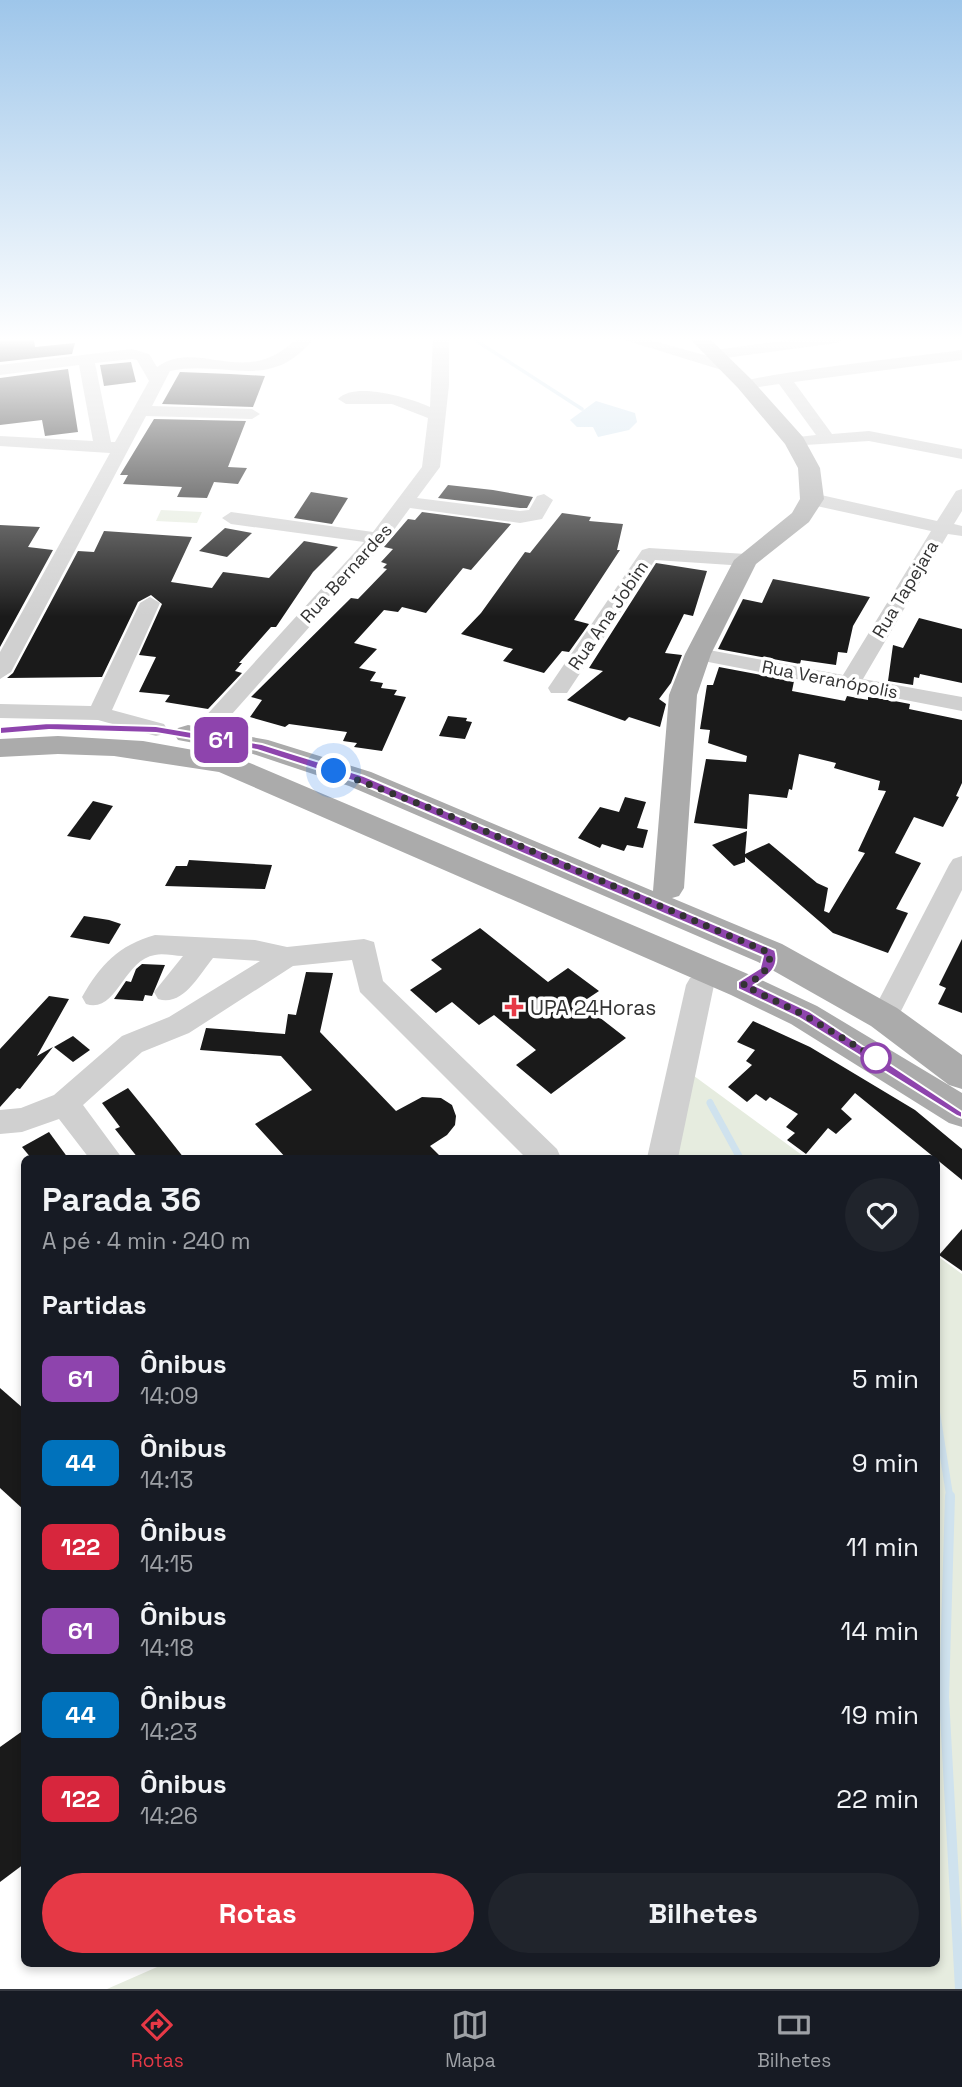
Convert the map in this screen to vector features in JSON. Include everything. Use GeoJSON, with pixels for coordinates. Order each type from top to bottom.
{"type":"FeatureCollection","features":[{"type":"Feature","properties":{"kind":"main road"},"geometry":{"type":"LineString","coordinates":[[668,888],[683,695],[698,654],[746,560],[801,517],[813,499],[810,468],[785,431]]}},
{"type":"Feature","properties":{"kind":"main road"},"geometry":{"type":"LineString","coordinates":[[0,731],[49,726],[156,729],[258,746],[360,779],[770,953],[884,1017],[962,1075]]}},
{"type":"Feature","properties":{"kind":"main road"},"geometry":{"type":"LineString","coordinates":[[0,748],[43,744],[97,744],[145,748],[217,763],[743,985],[804,1015],[962,1112]]}},
{"type":"Feature","properties":{"kind":"main road"},"geometry":{"type":"LineString","coordinates":[[519,830],[548,837],[668,888],[743,920],[759,933],[770,953],[770,963],[765,972],[743,985],[700,985],[540,920],[495,907],[466,890],[449,873],[445,846],[452,836],[461,831],[519,830]]}},
{"type":"Feature","properties":{"kind":"street"},"geometry":{"type":"LineString","coordinates":[[107,431],[112,448]]}},
{"type":"Feature","properties":{"kind":"street"},"geometry":{"type":"LineString","coordinates":[[0,672],[112,448],[125,431]]}},
{"type":"Feature","properties":{"kind":"street","name":"Rua Bernardes"},"geometry":{"type":"LineString","coordinates":[[200,736],[378,538],[407,502],[431,467],[435,431]]}},
{"type":"Feature","properties":{"kind":"street"},"geometry":{"type":"LineString","coordinates":[[821,431],[827,439]]}},
{"type":"Feature","properties":{"kind":"street"},"geometry":{"type":"LineString","coordinates":[[795,442],[869,436],[962,454]]}},
{"type":"Feature","properties":{"kind":"street"},"geometry":{"type":"LineString","coordinates":[[0,441],[112,448]]}},
{"type":"Feature","properties":{"kind":"street","name":"Rua Tapejara"},"geometry":{"type":"LineString","coordinates":[[849,683],[962,495]]}},
{"type":"Feature","properties":{"kind":"street"},"geometry":{"type":"LineString","coordinates":[[813,499],[962,531]]}},
{"type":"Feature","properties":{"kind":"street"},"geometry":{"type":"LineString","coordinates":[[407,502],[520,517],[535,515],[544,500]]}},
{"type":"Feature","properties":{"kind":"street"},"geometry":{"type":"LineString","coordinates":[[231,518],[378,538]]}},
{"type":"Feature","properties":{"kind":"street","name":"Rua Ana Jobim"},"geometry":{"type":"LineString","coordinates":[[559,688],[649,554],[746,560]]}},
{"type":"Feature","properties":{"kind":"street"},"geometry":{"type":"LineString","coordinates":[[99,713],[150,603]]}},
{"type":"Feature","properties":{"kind":"street","name":"Rua Veranópolis"},"geometry":{"type":"LineString","coordinates":[[698,654],[962,704]]}},
{"type":"Feature","properties":{"kind":"street"},"geometry":{"type":"LineString","coordinates":[[0,711],[99,713],[156,729]]}},
{"type":"Feature","properties":{"kind":"street"},"geometry":{"type":"LineString","coordinates":[[884,1017],[962,864]]}},
{"type":"Feature","properties":{"kind":"street"},"geometry":{"type":"LineString","coordinates":[[96,998],[120,962],[132,953],[155,945],[255,950],[287,957],[329,950],[364,949],[370,985],[543,1155]]}},
{"type":"Feature","properties":{"kind":"street"},"geometry":{"type":"LineString","coordinates":[[168,992],[206,948]]}},
{"type":"Feature","properties":{"kind":"street"},"geometry":{"type":"LineString","coordinates":[[0,1122],[22,1120],[65,1104],[132,1044],[179,1025],[287,957]]}},
{"type":"Feature","properties":{"kind":"street"},"geometry":{"type":"LineString","coordinates":[[663,1155],[700,985]]}},
{"type":"Feature","properties":{"kind":"street"},"geometry":{"type":"LineString","coordinates":[[65,1104],[105,1155]]}},
{"type":"Feature","properties":{"kind":"shaded area"},"geometry":{"type":"Polygon","coordinates":[[[161,510],[202,512],[197,523],[156,521],[161,510]]]}},
{"type":"Feature","properties":{"kind":"shaded area"},"geometry":{"type":"Polygon","coordinates":[[[675,1062],[802,1155],[656,1155],[675,1062]]]}},
{"type":"Feature","properties":{"kind":"shaded area"},"geometry":{"type":"Polygon","coordinates":[[[940,1258],[962,1274],[962,1989],[107,1989],[157,1967],[940,1967],[940,1258]]]}},
{"type":"Feature","properties":{"kind":"water"},"geometry":{"type":"Polygon","coordinates":[[[595,431],[625,431],[598,437],[595,431]]]}},
{"type":"Feature","properties":{"kind":"building"},"geometry":{"type":"Polygon","coordinates":[[[44,431],[78,432],[45,436],[44,431]]]}},
{"type":"Feature","properties":{"kind":"building"},"geometry":{"type":"Polygon","coordinates":[[[147,431],[242,431],[228,467],[247,468],[238,484],[214,482],[207,498],[177,497],[182,487],[123,484],[128,475],[120,475],[147,431]]]}},
{"type":"Feature","properties":{"kind":"building"},"geometry":{"type":"Polygon","coordinates":[[[448,485],[533,497],[527,508],[438,498],[448,485]]]}},
{"type":"Feature","properties":{"kind":"building"},"geometry":{"type":"Polygon","coordinates":[[[311,492],[348,498],[332,524],[294,518],[311,492]]]}},
{"type":"Feature","properties":{"kind":"building"},"geometry":{"type":"Polygon","coordinates":[[[422,512],[511,524],[471,570],[463,568],[426,613],[402,607],[398,612],[384,610],[354,643],[377,649],[359,668],[376,672],[370,681],[383,683],[381,688],[397,690],[394,695],[406,697],[382,751],[354,747],[357,743],[343,741],[347,732],[289,724],[285,727],[250,717],[262,700],[251,697],[351,598],[358,599],[387,569],[383,568],[387,564],[381,562],[393,549],[384,547],[408,519],[415,520],[422,512]]]}},
{"type":"Feature","properties":{"kind":"building"},"geometry":{"type":"Polygon","coordinates":[[[562,513],[591,517],[589,521],[623,524],[617,550],[620,550],[574,620],[589,624],[569,652],[562,651],[544,673],[503,661],[513,649],[461,634],[481,613],[525,552],[530,553],[562,513]]]}},
{"type":"Feature","properties":{"kind":"building"},"geometry":{"type":"Polygon","coordinates":[[[0,525],[40,527],[28,547],[53,550],[0,647],[0,525]]]}},
{"type":"Feature","properties":{"kind":"building"},"geometry":{"type":"Polygon","coordinates":[[[225,528],[252,533],[227,557],[199,551],[225,528]]]}},
{"type":"Feature","properties":{"kind":"building"},"geometry":{"type":"Polygon","coordinates":[[[104,531],[192,537],[171,582],[212,588],[223,572],[269,578],[304,541],[338,547],[313,572],[276,627],[271,627],[239,663],[242,663],[235,671],[242,673],[208,709],[165,702],[170,695],[139,692],[156,657],[139,655],[162,604],[151,595],[138,602],[102,677],[7,678],[13,673],[78,551],[94,552],[104,531]]]}},
{"type":"Feature","properties":{"kind":"building"},"geometry":{"type":"Polygon","coordinates":[[[656,563],[707,571],[693,616],[684,614],[665,653],[682,655],[671,683],[659,699],[666,704],[660,727],[629,717],[625,721],[567,700],[603,671],[589,668],[656,563]]]}},
{"type":"Feature","properties":{"kind":"building"},"geometry":{"type":"Polygon","coordinates":[[[773,579],[870,597],[853,626],[847,653],[838,652],[836,665],[801,660],[800,664],[718,649],[743,599],[762,603],[773,579]]]}},
{"type":"Feature","properties":{"kind":"building"},"geometry":{"type":"Polygon","coordinates":[[[919,618],[962,629],[962,683],[920,674],[919,678],[914,677],[913,685],[888,681],[893,645],[903,648],[919,618]]]}},
{"type":"Feature","properties":{"kind":"building"},"geometry":{"type":"Polygon","coordinates":[[[719,667],[794,681],[792,691],[845,701],[847,696],[868,700],[868,697],[884,699],[910,704],[909,709],[962,720],[962,783],[956,796],[959,797],[943,827],[914,817],[895,853],[921,863],[896,909],[908,913],[888,953],[833,933],[745,857],[745,862],[734,866],[712,845],[747,831],[745,854],[769,843],[817,883],[828,888],[824,911],[829,913],[865,853],[858,851],[886,791],[878,790],[880,781],[834,768],[836,763],[799,754],[792,790],[789,789],[787,798],[749,794],[747,829],[694,823],[706,759],[746,762],[747,756],[708,743],[710,730],[700,729],[707,685],[713,685],[719,667]]]}},
{"type":"Feature","properties":{"kind":"building"},"geometry":{"type":"Polygon","coordinates":[[[448,716],[467,718],[466,721],[472,722],[465,739],[439,736],[448,716]]]}},
{"type":"Feature","properties":{"kind":"building"},"geometry":{"type":"Polygon","coordinates":[[[625,797],[646,802],[637,828],[648,830],[643,848],[627,845],[624,851],[602,844],[600,848],[578,838],[600,807],[619,812],[625,797]]]}},
{"type":"Feature","properties":{"kind":"building"},"geometry":{"type":"Polygon","coordinates":[[[93,801],[113,806],[90,840],[67,836],[93,801]]]}},
{"type":"Feature","properties":{"kind":"building"},"geometry":{"type":"Polygon","coordinates":[[[189,860],[272,865],[265,889],[165,886],[176,866],[187,866],[189,860]]]}},
{"type":"Feature","properties":{"kind":"building"},"geometry":{"type":"Polygon","coordinates":[[[84,916],[121,924],[109,944],[70,937],[84,916]]]}},
{"type":"Feature","properties":{"kind":"building"},"geometry":{"type":"Polygon","coordinates":[[[480,928],[548,982],[568,968],[599,991],[581,1003],[626,1038],[551,1094],[516,1065],[536,1050],[494,1015],[479,1025],[452,1002],[436,1013],[410,990],[442,969],[431,960],[480,928]]]}},
{"type":"Feature","properties":{"kind":"building"},"geometry":{"type":"Polygon","coordinates":[[[962,939],[962,1013],[938,1004],[946,988],[939,985],[962,939]]]}},
{"type":"Feature","properties":{"kind":"building"},"geometry":{"type":"Polygon","coordinates":[[[142,964],[165,965],[152,996],[145,995],[143,1001],[114,999],[126,981],[131,982],[136,969],[142,964]]]}},
{"type":"Feature","properties":{"kind":"building"},"geometry":{"type":"Polygon","coordinates":[[[306,972],[333,973],[320,1032],[396,1111],[422,1097],[441,1098],[452,1105],[456,1116],[455,1125],[447,1135],[430,1146],[439,1155],[283,1155],[255,1124],[312,1090],[281,1056],[200,1050],[206,1028],[285,1034],[288,1014],[296,1015],[306,972]]]}},
{"type":"Feature","properties":{"kind":"building"},"geometry":{"type":"Polygon","coordinates":[[[49,996],[69,999],[37,1056],[53,1047],[20,1089],[17,1088],[0,1107],[0,1049],[49,996]]]}},
{"type":"Feature","properties":{"kind":"building"},"geometry":{"type":"Polygon","coordinates":[[[753,1021],[810,1047],[915,1110],[962,1149],[962,1180],[940,1162],[940,1155],[931,1155],[855,1093],[841,1109],[852,1119],[836,1134],[828,1128],[806,1154],[787,1140],[795,1133],[786,1127],[798,1114],[770,1097],[766,1101],[756,1094],[747,1102],[728,1087],[752,1065],[746,1061],[755,1050],[737,1042],[753,1021]]]}},
{"type":"Feature","properties":{"kind":"building"},"geometry":{"type":"Polygon","coordinates":[[[73,1036],[90,1050],[73,1062],[54,1047],[73,1036]]]}},
{"type":"Feature","properties":{"kind":"building"},"geometry":{"type":"Polygon","coordinates":[[[128,1088],[182,1155],[136,1155],[115,1129],[120,1127],[102,1103],[128,1088]]]}},
{"type":"Feature","properties":{"kind":"building"},"geometry":{"type":"Polygon","coordinates":[[[49,1132],[66,1155],[29,1155],[22,1147],[49,1132]]]}},
{"type":"Feature","properties":{"kind":"building"},"geometry":{"type":"Polygon","coordinates":[[[962,1229],[962,1271],[940,1254],[962,1229]]]}},
{"type":"Feature","properties":{"kind":"building"},"geometry":{"type":"Polygon","coordinates":[[[0,1388],[21,1406],[21,1507],[0,1488],[0,1388]]]}},
{"type":"Feature","properties":{"kind":"building"},"geometry":{"type":"Polygon","coordinates":[[[21,1732],[21,1866],[0,1882],[0,1747],[21,1732]]]}},
{"type":"Feature","properties":{"kind":"waterway"},"geometry":{"type":"LineString","coordinates":[[710,1103],[738,1155]]}},
{"type":"Feature","properties":{"kind":"waterway"},"geometry":{"type":"LineString","coordinates":[[940,1434],[950,1498]]}},
{"type":"Feature","properties":{"kind":"waterway"},"geometry":{"type":"LineString","coordinates":[[950,1498],[944,1697],[960,1989]]}},
{"type":"Feature","properties":{"kind":"bus line","name":"61"},"geometry":{"type":"LineString","coordinates":[[0,731],[49,726],[156,729],[258,746],[360,779],[770,953],[770,963],[765,972],[743,985],[804,1015],[962,1112]]}},
{"type":"Feature","properties":{"kind":"place","name":"UPA 24Horas"},"geometry":{"type":"Point","coordinates":[514,1007]}},
{"type":"Feature","properties":{"kind":"route"},"geometry":{"type":"LineString","coordinates":[[334,771],[443,813],[770,953],[770,963],[765,972],[743,985],[804,1015],[876,1058]]}}]}
